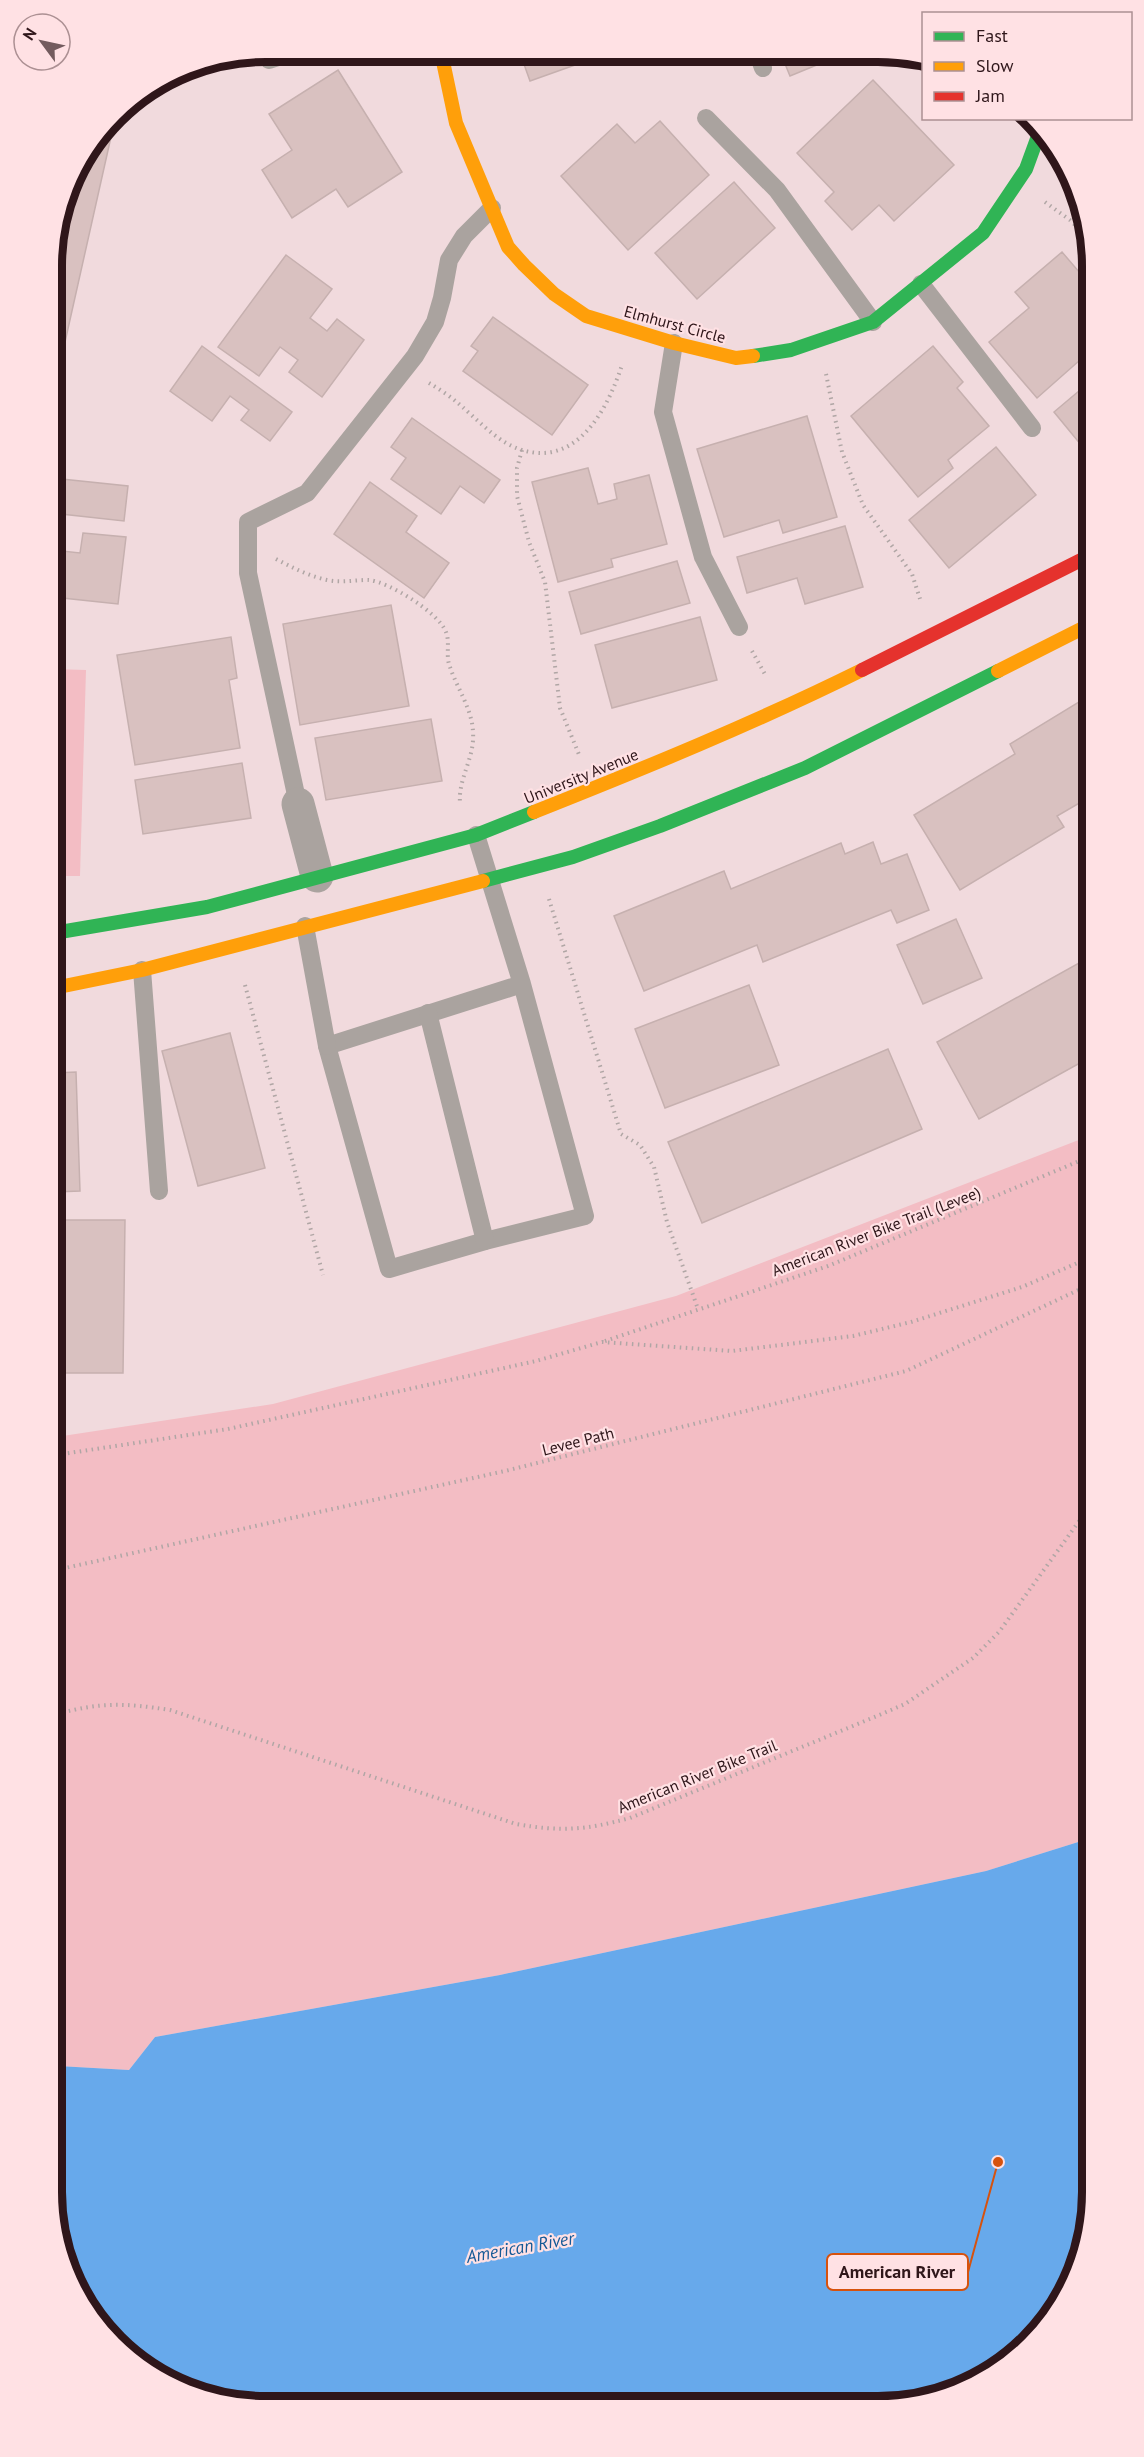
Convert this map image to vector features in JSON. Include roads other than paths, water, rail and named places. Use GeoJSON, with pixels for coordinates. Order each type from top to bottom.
{"type":"FeatureCollection","features":[{"type":"Feature","properties":{"kind":"street","name":"Elmhurst Circle"},"geometry":{"type":"LineString","coordinates":[[443,62],[456,123],[508,247],[524,265],[554,294],[586,316],[674,343],[736,357],[791,350],[873,322],[982,233],[1026,169],[1038,138]]}},
{"type":"Feature","properties":{"kind":"street","name":"University Avenue"},"geometry":{"type":"LineString","coordinates":[[62,932],[207,907],[476,835],[650,766],[798,702],[1082,560]]}},
{"type":"Feature","properties":{"kind":"street"},"geometry":{"type":"LineString","coordinates":[[62,986],[142,970],[488,880],[573,857],[639,834],[806,768],[1082,629]]}},
{"type":"Feature","properties":{"kind":"street"},"geometry":{"type":"LineString","coordinates":[[298,804],[317,876]]}},
{"type":"Feature","properties":{"kind":"lane"},"geometry":{"type":"LineString","coordinates":[[706,118],[777,190],[873,322]]}},
{"type":"Feature","properties":{"kind":"lane"},"geometry":{"type":"LineString","coordinates":[[298,804],[248,573],[248,522],[307,493],[406,367],[435,322],[449,260],[464,236],[492,208]]}},
{"type":"Feature","properties":{"kind":"lane"},"geometry":{"type":"LineString","coordinates":[[921,285],[1032,428]]}},
{"type":"Feature","properties":{"kind":"lane"},"geometry":{"type":"LineString","coordinates":[[674,343],[663,412],[703,557],[739,627]]}},
{"type":"Feature","properties":{"kind":"lane"},"geometry":{"type":"LineString","coordinates":[[305,926],[327,1047],[389,1269],[485,1241],[585,1216],[522,984],[488,880],[476,835]]}},
{"type":"Feature","properties":{"kind":"lane"},"geometry":{"type":"LineString","coordinates":[[142,970],[159,1191]]}},
{"type":"Feature","properties":{"kind":"lane"},"geometry":{"type":"LineString","coordinates":[[327,1047],[522,984]]}},
{"type":"Feature","properties":{"kind":"lane"},"geometry":{"type":"LineString","coordinates":[[428,1013],[485,1241]]}},
{"type":"Feature","properties":{"kind":"water"},"geometry":{"type":"Polygon","coordinates":[[[1082,1841],[1082,2205],[1076,2244],[1067,2269],[1048,2305],[1032,2326],[992,2361],[944,2385],[905,2394],[878,2396],[266,2396],[239,2394],[200,2385],[175,2374],[152,2361],[131,2345],[96,2305],[77,2269],[68,2244],[63,2218],[62,2066],[129,2070],[155,2037],[500,1975],[986,1871],[1082,1841]]]}},
{"type":"Feature","properties":{"kind":"place","name":"American River"},"geometry":{"type":"Point","coordinates":[998,2162]}}]}
